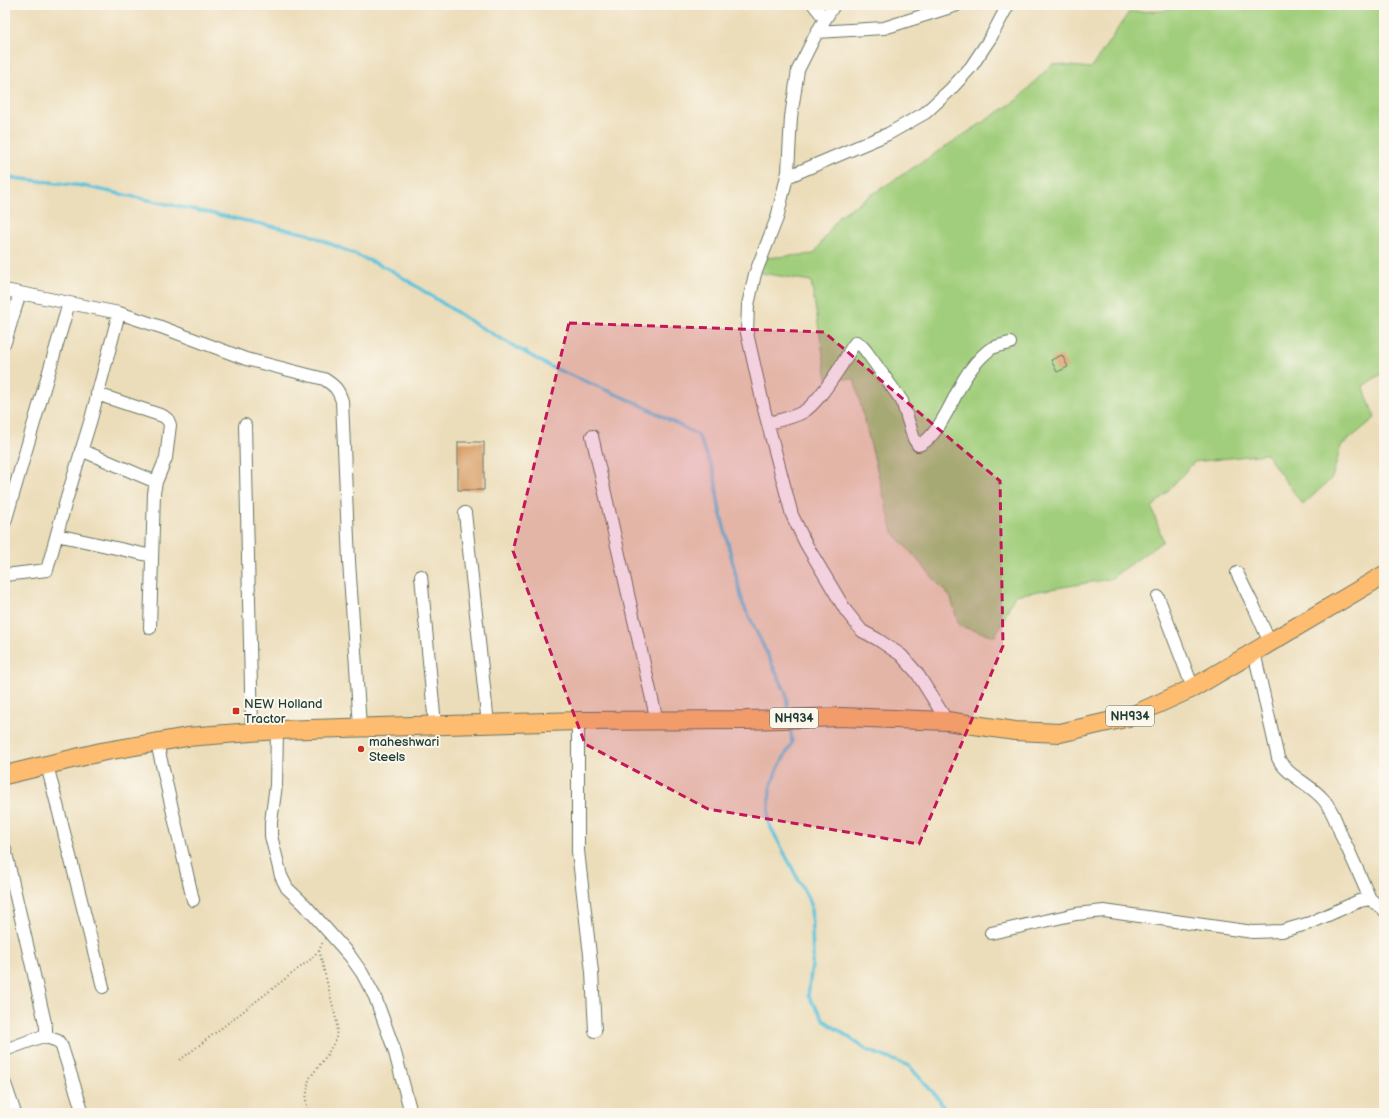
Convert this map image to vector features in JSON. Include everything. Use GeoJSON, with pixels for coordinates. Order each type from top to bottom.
{"type":"FeatureCollection","features":[{"type":"Feature","properties":{"kind":"highway","name":"NH934"},"geometry":{"type":"LineString","coordinates":[[5,775],[101,752],[187,737],[277,730],[578,721],[746,720],[841,717],[947,721],[1015,731],[1060,733],[1129,717],[1193,688],[1384,574]]}},
{"type":"Feature","properties":{"kind":"street"},"geometry":{"type":"LineString","coordinates":[[814,5],[825,19]]}},
{"type":"Feature","properties":{"kind":"street"},"geometry":{"type":"LineString","coordinates":[[834,5],[817,32],[798,70],[791,117],[787,177],[777,218],[755,274],[748,305],[747,333],[768,423],[792,515],[806,544],[846,611],[862,630],[877,638],[901,655],[917,673],[947,721]]}},
{"type":"Feature","properties":{"kind":"street"},"geometry":{"type":"LineString","coordinates":[[817,32],[884,28],[957,5]]}},
{"type":"Feature","properties":{"kind":"street"},"geometry":{"type":"LineString","coordinates":[[787,177],[888,134],[925,113],[950,90],[971,67],[991,37],[1008,5]]}},
{"type":"Feature","properties":{"kind":"street"},"geometry":{"type":"LineString","coordinates":[[5,290],[119,313],[161,327],[246,360],[324,380],[334,385],[339,392],[342,401],[349,561],[360,727]]}},
{"type":"Feature","properties":{"kind":"street"},"geometry":{"type":"LineString","coordinates":[[5,342],[20,293]]}},
{"type":"Feature","properties":{"kind":"street"},"geometry":{"type":"LineString","coordinates":[[5,522],[69,303]]}},
{"type":"Feature","properties":{"kind":"street"},"geometry":{"type":"LineString","coordinates":[[5,574],[47,570],[119,313]]}},
{"type":"Feature","properties":{"kind":"street"},"geometry":{"type":"LineString","coordinates":[[768,423],[789,418],[804,412],[817,400],[842,365],[850,348],[856,342],[866,351],[902,401],[914,439],[918,445],[923,444],[936,429],[974,364],[990,349],[1010,344]]}},
{"type":"Feature","properties":{"kind":"street"},"geometry":{"type":"LineString","coordinates":[[97,394],[163,416],[168,420],[170,426],[166,458],[156,482],[154,493],[150,628]]}},
{"type":"Feature","properties":{"kind":"street"},"geometry":{"type":"LineString","coordinates":[[245,425],[252,731]]}},
{"type":"Feature","properties":{"kind":"street"},"geometry":{"type":"LineString","coordinates":[[592,436],[657,721]]}},
{"type":"Feature","properties":{"kind":"street"},"geometry":{"type":"LineString","coordinates":[[81,450],[156,482]]}},
{"type":"Feature","properties":{"kind":"street"},"geometry":{"type":"LineString","coordinates":[[465,512],[488,724]]}},
{"type":"Feature","properties":{"kind":"street"},"geometry":{"type":"LineString","coordinates":[[57,535],[152,556]]}},
{"type":"Feature","properties":{"kind":"street"},"geometry":{"type":"LineString","coordinates":[[1237,573],[1270,643]]}},
{"type":"Feature","properties":{"kind":"street"},"geometry":{"type":"LineString","coordinates":[[421,576],[435,726]]}},
{"type":"Feature","properties":{"kind":"street"},"geometry":{"type":"LineString","coordinates":[[1158,597],[1193,688]]}},
{"type":"Feature","properties":{"kind":"street"},"geometry":{"type":"LineString","coordinates":[[1254,652],[1278,758],[1281,765],[1323,799],[1332,813],[1370,898],[1384,910]]}},
{"type":"Feature","properties":{"kind":"street"},"geometry":{"type":"LineString","coordinates":[[578,721],[578,851],[592,972],[595,1031]]}},
{"type":"Feature","properties":{"kind":"street"},"geometry":{"type":"LineString","coordinates":[[277,730],[276,785],[270,822],[271,836],[281,876],[287,888],[305,905],[350,956],[362,973],[375,998],[394,1049],[411,1113]]}},
{"type":"Feature","properties":{"kind":"street"},"geometry":{"type":"LineString","coordinates":[[157,743],[193,900]]}},
{"type":"Feature","properties":{"kind":"street"},"geometry":{"type":"LineString","coordinates":[[47,765],[103,987]]}},
{"type":"Feature","properties":{"kind":"street"},"geometry":{"type":"LineString","coordinates":[[5,849],[46,1027],[46,1032],[43,1036]]}},
{"type":"Feature","properties":{"kind":"street"},"geometry":{"type":"LineString","coordinates":[[991,933],[1076,914],[1104,911],[1253,932],[1282,931],[1310,923],[1359,901],[1370,898]]}},
{"type":"Feature","properties":{"kind":"street"},"geometry":{"type":"LineString","coordinates":[[5,1050],[43,1036],[58,1041],[62,1047],[83,1113]]}},
{"type":"Feature","properties":{"kind":"street"},"geometry":{"type":"LineString","coordinates":[[5,1084],[15,1113]]}},
{"type":"Feature","properties":{"kind":"path"},"geometry":{"type":"LineString","coordinates":[[180,1060],[312,959],[323,942],[320,923]]}},
{"type":"Feature","properties":{"kind":"path"},"geometry":{"type":"LineString","coordinates":[[308,1113],[306,1100],[309,1079],[327,1055],[336,1039],[338,1023],[319,950]]}},
{"type":"Feature","properties":{"kind":"highlighted area"},"geometry":{"type":"Polygon","coordinates":[[[569,323],[824,332],[1000,481],[1003,646],[919,844],[708,809],[585,744],[513,551],[569,323]]]}},
{"type":"Feature","properties":{"kind":"green space"},"geometry":{"type":"Polygon","coordinates":[[[1180,5],[1384,5],[1384,372],[1363,386],[1375,418],[1341,446],[1332,478],[1303,505],[1266,454],[1194,462],[1152,508],[1163,541],[1110,579],[1015,595],[995,636],[959,626],[951,598],[893,532],[854,379],[827,378],[811,281],[761,273],[764,258],[814,254],[839,216],[1017,100],[1052,64],[1091,68],[1129,12],[1162,11],[1180,5]]]}},
{"type":"Feature","properties":{"kind":"building"},"geometry":{"type":"Polygon","coordinates":[[[1062,355],[1068,367],[1057,372],[1051,360],[1062,355]]]}},
{"type":"Feature","properties":{"kind":"building"},"geometry":{"type":"Polygon","coordinates":[[[458,442],[484,442],[484,490],[458,490],[458,442]]]}},
{"type":"Feature","properties":{"kind":"waterway"},"geometry":{"type":"LineString","coordinates":[[5,177],[83,186],[308,234],[391,270],[475,324],[549,366],[637,403],[698,435],[714,472],[719,507],[743,604],[786,693],[788,713]]}},
{"type":"Feature","properties":{"kind":"waterway"},"geometry":{"type":"LineString","coordinates":[[790,723],[792,743],[777,770],[770,789],[768,822],[811,904],[813,957],[808,996],[825,1021],[867,1050],[909,1066],[938,1098],[947,1113]]}},
{"type":"Feature","properties":{"kind":"place","name":"NEW Holland Tractor"},"geometry":{"type":"Point","coordinates":[236,711]}},
{"type":"Feature","properties":{"kind":"place","name":"maheshwari Steels"},"geometry":{"type":"Point","coordinates":[361,749]}}]}
